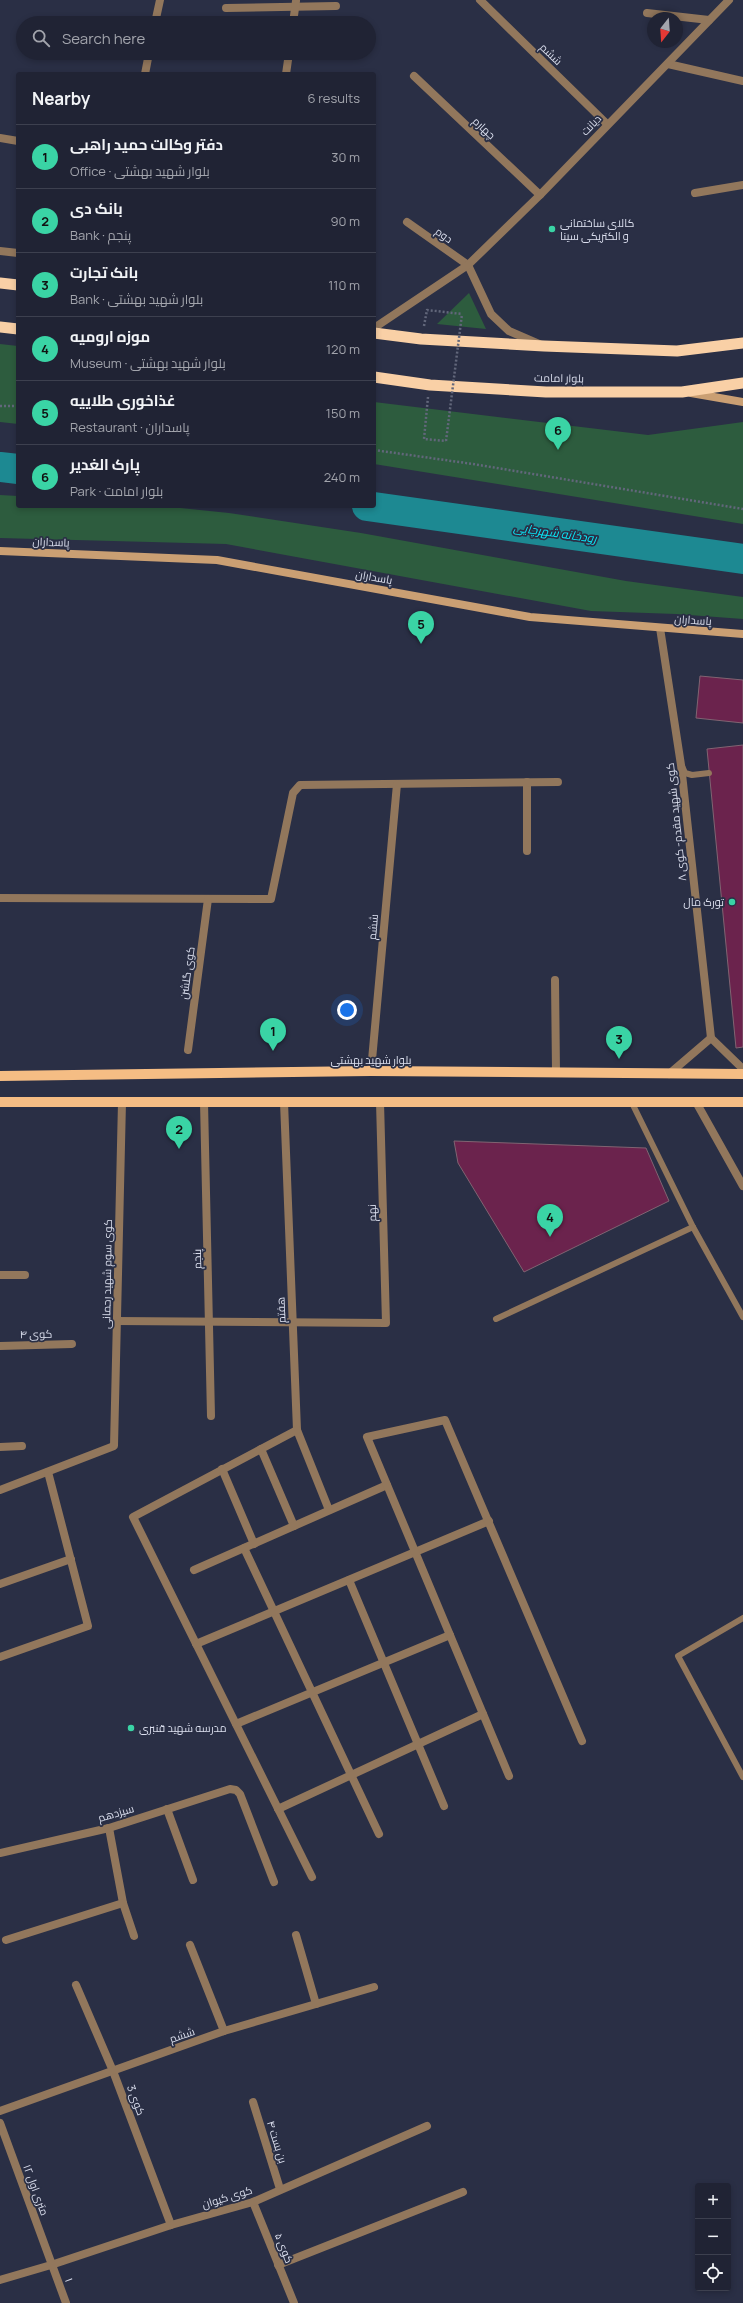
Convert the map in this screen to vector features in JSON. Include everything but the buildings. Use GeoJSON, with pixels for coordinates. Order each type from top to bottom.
{"type":"FeatureCollection","features":[{"type":"Feature","properties":{"kind":"highway"},"geometry":{"type":"LineString","coordinates":[[0,283],[16,285]]}},
{"type":"Feature","properties":{"kind":"highway"},"geometry":{"type":"LineString","coordinates":[[0,327],[16,329]]}},
{"type":"Feature","properties":{"kind":"highway"},"geometry":{"type":"LineString","coordinates":[[376,333],[422,339],[544,346],[677,351],[743,343]]}},
{"type":"Feature","properties":{"kind":"highway","name":"بلوار امامت"},"geometry":{"type":"LineString","coordinates":[[376,377],[430,385],[546,392],[682,392],[743,383]]}},
{"type":"Feature","properties":{"kind":"main road"},"geometry":{"type":"LineString","coordinates":[[682,392],[743,402]]}},
{"type":"Feature","properties":{"kind":"main road","name":"پاسداران"},"geometry":{"type":"LineString","coordinates":[[0,551],[217,560],[530,617],[743,634]]}},
{"type":"Feature","properties":{"kind":"main road","name":"بلوار شهید بهشتی"},"geometry":{"type":"LineString","coordinates":[[0,1076],[371,1071],[743,1074]]}},
{"type":"Feature","properties":{"kind":"main road"},"geometry":{"type":"LineString","coordinates":[[0,1102],[743,1102]]}},
{"type":"Feature","properties":{"kind":"street"},"geometry":{"type":"LineString","coordinates":[[157,16],[160,0]]}},
{"type":"Feature","properties":{"kind":"street","name":"ششم"},"geometry":{"type":"LineString","coordinates":[[480,0],[607,124]]}},
{"type":"Feature","properties":{"kind":"street","name":"دیانت"},"geometry":{"type":"LineString","coordinates":[[376,327],[468,265],[540,195],[607,124],[668,64],[728,0]]}},
{"type":"Feature","properties":{"kind":"street"},"geometry":{"type":"LineString","coordinates":[[226,8],[296,3],[336,6]]}},
{"type":"Feature","properties":{"kind":"street"},"geometry":{"type":"LineString","coordinates":[[294,16],[296,3]]}},
{"type":"Feature","properties":{"kind":"street"},"geometry":{"type":"LineString","coordinates":[[683,17],[709,20]]}},
{"type":"Feature","properties":{"kind":"street"},"geometry":{"type":"LineString","coordinates":[[144,72],[147,60]]}},
{"type":"Feature","properties":{"kind":"street"},"geometry":{"type":"LineString","coordinates":[[286,72],[288,60]]}},
{"type":"Feature","properties":{"kind":"street"},"geometry":{"type":"LineString","coordinates":[[668,64],[743,81]]}},
{"type":"Feature","properties":{"kind":"street","name":"چهارم"},"geometry":{"type":"LineString","coordinates":[[414,76],[540,195]]}},
{"type":"Feature","properties":{"kind":"street"},"geometry":{"type":"LineString","coordinates":[[0,138],[16,141]]}},
{"type":"Feature","properties":{"kind":"street"},"geometry":{"type":"LineString","coordinates":[[695,193],[743,185]]}},
{"type":"Feature","properties":{"kind":"street","name":"دوم"},"geometry":{"type":"LineString","coordinates":[[407,222],[468,265]]}},
{"type":"Feature","properties":{"kind":"street"},"geometry":{"type":"LineString","coordinates":[[0,251],[16,253]]}},
{"type":"Feature","properties":{"kind":"street"},"geometry":{"type":"LineString","coordinates":[[468,265],[491,314],[509,331],[544,346]]}},
{"type":"Feature","properties":{"kind":"street","name":"کوی شهید مقدم- کوی ۸"},"geometry":{"type":"LineString","coordinates":[[660,628],[681,765],[711,1038]]}},
{"type":"Feature","properties":{"kind":"street"},"geometry":{"type":"LineString","coordinates":[[527,782],[527,851]]}},
{"type":"Feature","properties":{"kind":"street"},"geometry":{"type":"LineString","coordinates":[[0,898],[271,899],[293,793],[300,785],[558,782]]}},
{"type":"Feature","properties":{"kind":"street","name":"ششم"},"geometry":{"type":"LineString","coordinates":[[371,1071],[397,784]]}},
{"type":"Feature","properties":{"kind":"street","name":"کوی گلشن"},"geometry":{"type":"LineString","coordinates":[[188,1050],[208,899]]}},
{"type":"Feature","properties":{"kind":"street"},"geometry":{"type":"LineString","coordinates":[[555,980],[556,1072]]}},
{"type":"Feature","properties":{"kind":"street"},"geometry":{"type":"LineString","coordinates":[[669,1074],[711,1038],[743,1069]]}},
{"type":"Feature","properties":{"kind":"street","name":"کوی سوم شهید رحمانی"},"geometry":{"type":"LineString","coordinates":[[48,1472],[114,1446],[122,1102]]}},
{"type":"Feature","properties":{"kind":"street","name":"پنجم"},"geometry":{"type":"LineString","coordinates":[[204,1102],[211,1416]]}},
{"type":"Feature","properties":{"kind":"street","name":"هفتم"},"geometry":{"type":"LineString","coordinates":[[284,1102],[297,1430],[330,1510]]}},
{"type":"Feature","properties":{"kind":"street","name":"نهم"},"geometry":{"type":"LineString","coordinates":[[293,1323],[386,1324],[380,1102]]}},
{"type":"Feature","properties":{"kind":"street"},"geometry":{"type":"LineString","coordinates":[[696,1102],[743,1186]]}},
{"type":"Feature","properties":{"kind":"street"},"geometry":{"type":"LineString","coordinates":[[0,1275],[25,1275]]}},
{"type":"Feature","properties":{"kind":"street"},"geometry":{"type":"LineString","coordinates":[[117,1321],[293,1323]]}},
{"type":"Feature","properties":{"kind":"street","name":"کوی ۴"},"geometry":{"type":"LineString","coordinates":[[0,1346],[72,1344]]}},
{"type":"Feature","properties":{"kind":"street"},"geometry":{"type":"LineString","coordinates":[[509,1776],[367,1437],[446,1420],[582,1741]]}},
{"type":"Feature","properties":{"kind":"street"},"geometry":{"type":"LineString","coordinates":[[297,1430],[133,1516],[312,1877]]}},
{"type":"Feature","properties":{"kind":"street"},"geometry":{"type":"LineString","coordinates":[[0,1447],[22,1446]]}},
{"type":"Feature","properties":{"kind":"street"},"geometry":{"type":"LineString","coordinates":[[261,1449],[294,1526]]}},
{"type":"Feature","properties":{"kind":"street"},"geometry":{"type":"LineString","coordinates":[[222,1470],[254,1544]]}},
{"type":"Feature","properties":{"kind":"street"},"geometry":{"type":"LineString","coordinates":[[0,1490],[48,1472],[88,1626],[0,1657]]}},
{"type":"Feature","properties":{"kind":"street"},"geometry":{"type":"LineString","coordinates":[[194,1570],[387,1484]]}},
{"type":"Feature","properties":{"kind":"street"},"geometry":{"type":"LineString","coordinates":[[196,1644],[489,1521]]}},
{"type":"Feature","properties":{"kind":"street"},"geometry":{"type":"LineString","coordinates":[[244,1548],[379,1834]]}},
{"type":"Feature","properties":{"kind":"street"},"geometry":{"type":"LineString","coordinates":[[0,1584],[71,1559]]}},
{"type":"Feature","properties":{"kind":"street"},"geometry":{"type":"LineString","coordinates":[[349,1580],[444,1806]]}},
{"type":"Feature","properties":{"kind":"street"},"geometry":{"type":"LineString","coordinates":[[236,1724],[450,1635]]}},
{"type":"Feature","properties":{"kind":"street"},"geometry":{"type":"LineString","coordinates":[[278,1809],[483,1714]]}},
{"type":"Feature","properties":{"kind":"street","name":"سیزدهم"},"geometry":{"type":"LineString","coordinates":[[0,1853],[109,1828],[230,1789],[236,1790],[240,1794],[274,1882]]}},
{"type":"Feature","properties":{"kind":"street"},"geometry":{"type":"LineString","coordinates":[[167,1809],[192,1880]]}},
{"type":"Feature","properties":{"kind":"street"},"geometry":{"type":"LineString","coordinates":[[109,1828],[123,1903],[134,1936]]}},
{"type":"Feature","properties":{"kind":"street"},"geometry":{"type":"LineString","coordinates":[[6,1940],[123,1903]]}},
{"type":"Feature","properties":{"kind":"street"},"geometry":{"type":"LineString","coordinates":[[296,1934],[316,2004]]}},
{"type":"Feature","properties":{"kind":"street"},"geometry":{"type":"LineString","coordinates":[[190,1945],[224,2032]]}},
{"type":"Feature","properties":{"kind":"street","name":"کوی 3"},"geometry":{"type":"LineString","coordinates":[[76,1984],[113,2071],[171,2225]]}},
{"type":"Feature","properties":{"kind":"street","name":"ششم"},"geometry":{"type":"LineString","coordinates":[[0,2111],[224,2032],[374,1987]]}},
{"type":"Feature","properties":{"kind":"street","name":"بن بست ۴"},"geometry":{"type":"LineString","coordinates":[[253,2102],[280,2189]]}},
{"type":"Feature","properties":{"kind":"street","name":"۱۲ متری اول"},"geometry":{"type":"LineString","coordinates":[[0,2123],[51,2265]]}},
{"type":"Feature","properties":{"kind":"street","name":"کوی کیوان"},"geometry":{"type":"LineString","coordinates":[[0,2280],[51,2265],[171,2225],[253,2202],[427,2126]]}},
{"type":"Feature","properties":{"kind":"street"},"geometry":{"type":"LineString","coordinates":[[278,2266],[463,2192]]}},
{"type":"Feature","properties":{"kind":"street","name":"کوی ۵"},"geometry":{"type":"LineString","coordinates":[[253,2202],[294,2303]]}},
{"type":"Feature","properties":{"kind":"street","name":"۱"},"geometry":{"type":"LineString","coordinates":[[51,2265],[66,2303]]}},
{"type":"Feature","properties":{"kind":"lane"},"geometry":{"type":"LineString","coordinates":[[681,765],[685,773],[692,775],[709,773]]}},
{"type":"Feature","properties":{"kind":"lane"},"geometry":{"type":"LineString","coordinates":[[632,1103],[693,1227],[743,1317]]}},
{"type":"Feature","properties":{"kind":"lane"},"geometry":{"type":"LineString","coordinates":[[496,1319],[693,1227]]}},
{"type":"Feature","properties":{"kind":"lane"},"geometry":{"type":"LineString","coordinates":[[743,1618],[678,1656],[743,1777]]}},
{"type":"Feature","properties":{"kind":"path"},"geometry":{"type":"LineString","coordinates":[[427,310],[462,314],[446,441],[424,439],[430,385]]}},
{"type":"Feature","properties":{"kind":"path"},"geometry":{"type":"LineString","coordinates":[[0,406],[16,406]]}},
{"type":"Feature","properties":{"kind":"path"},"geometry":{"type":"LineString","coordinates":[[376,450],[473,464],[743,509]]}},
{"type":"Feature","properties":{"kind":"green space"},"geometry":{"type":"Polygon","coordinates":[[[469,293],[486,329],[437,324],[469,293]]]}},
{"type":"Feature","properties":{"kind":"green space"},"geometry":{"type":"Polygon","coordinates":[[[0,344],[16,346],[16,424],[0,422],[0,344]]]}},
{"type":"Feature","properties":{"kind":"green space"},"geometry":{"type":"Polygon","coordinates":[[[376,402],[648,435],[743,422],[743,524],[376,464],[376,402]]]}},
{"type":"Feature","properties":{"kind":"green space"},"geometry":{"type":"Polygon","coordinates":[[[0,495],[16,496],[16,508],[180,508],[229,513],[361,533],[626,581],[743,597],[743,619],[676,614],[591,611],[226,544],[0,538],[0,495]]]}},
{"type":"Feature","properties":{"kind":"waterway","name":"رودخانه شهرچایی"},"geometry":{"type":"LineString","coordinates":[[0,467],[16,469]]}},
{"type":"Feature","properties":{"kind":"waterway","name":"رودخانه شهرچایی"},"geometry":{"type":"LineString","coordinates":[[376,507],[743,559]]}},
{"type":"Feature","properties":{"kind":"place","name":"کالای ساختمانی و الکتریکی سینا"},"geometry":{"type":"Point","coordinates":[552,229]}},
{"type":"Feature","properties":{"kind":"place","name":"پارک الغدیر"},"geometry":{"type":"Point","coordinates":[558,450]}},
{"type":"Feature","properties":{"kind":"place","name":"غذاخوری طلاییه"},"geometry":{"type":"Point","coordinates":[421,644]}},
{"type":"Feature","properties":{"kind":"place","name":"تورک مال"},"geometry":{"type":"Point","coordinates":[732,902]}},
{"type":"Feature","properties":{"kind":"place","name":"دفتر وکالت حمید راهبی"},"geometry":{"type":"Point","coordinates":[273,1051]}},
{"type":"Feature","properties":{"kind":"place","name":"بانک تجارت"},"geometry":{"type":"Point","coordinates":[619,1059]}},
{"type":"Feature","properties":{"kind":"place","name":"بانک دی"},"geometry":{"type":"Point","coordinates":[179,1149]}},
{"type":"Feature","properties":{"kind":"place","name":"موزه ارومیه"},"geometry":{"type":"Point","coordinates":[550,1237]}},
{"type":"Feature","properties":{"kind":"place","name":"مدرسه شهید قنبری"},"geometry":{"type":"Point","coordinates":[131,1728]}}]}
